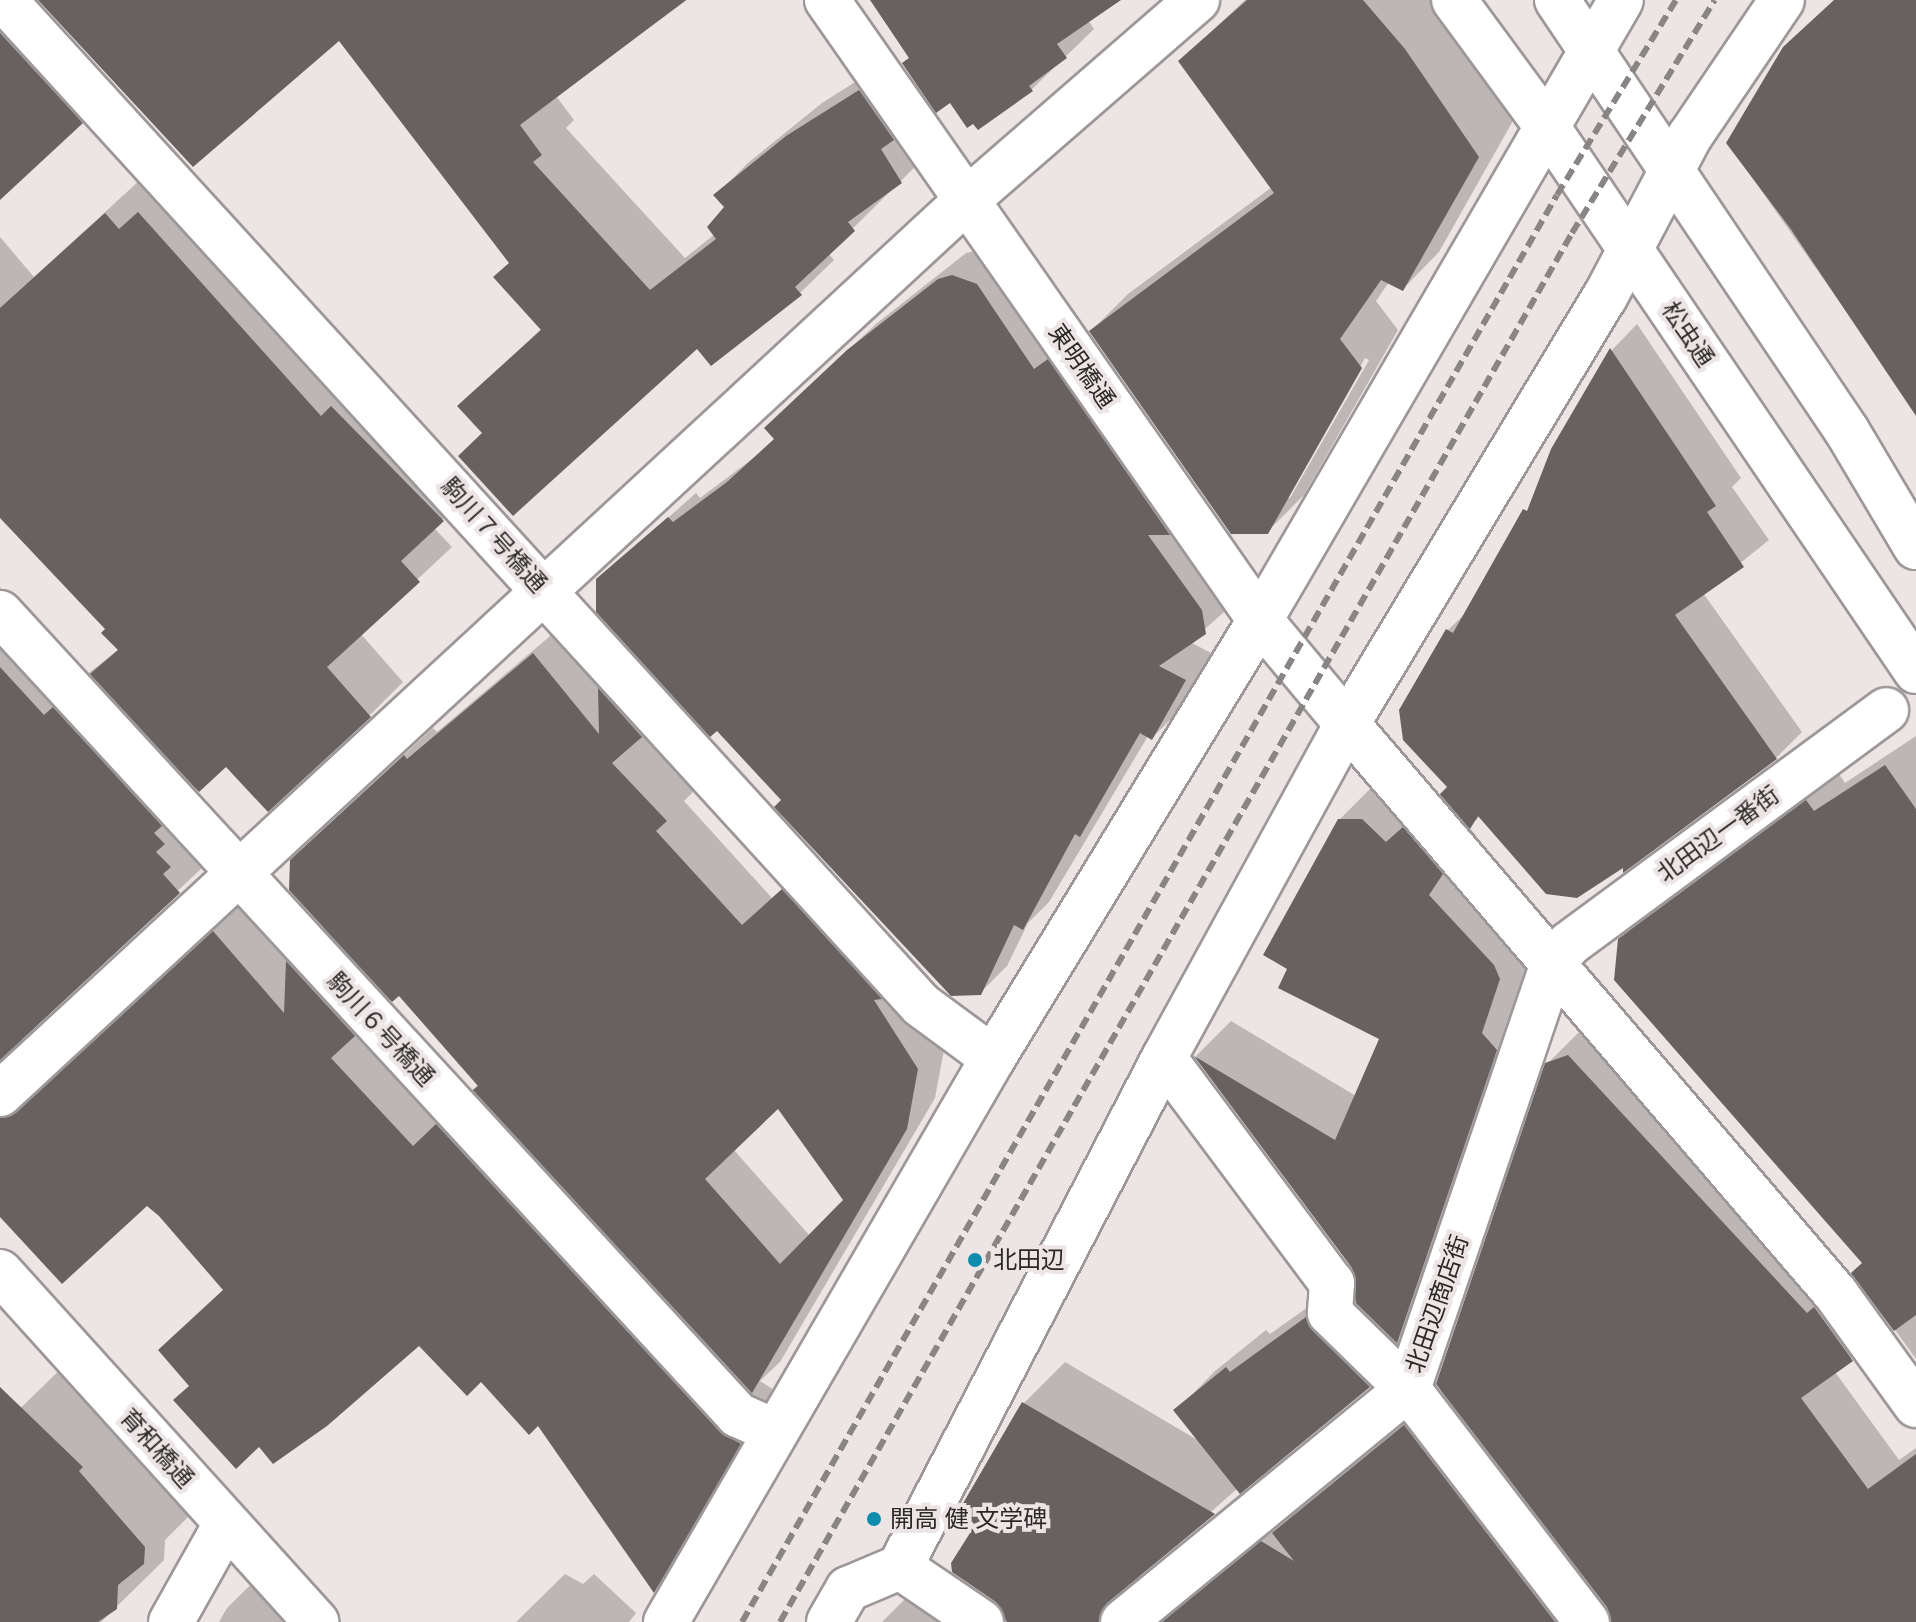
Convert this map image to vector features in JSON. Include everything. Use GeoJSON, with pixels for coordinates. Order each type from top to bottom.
{"type":"FeatureCollection","features":[{"type":"Feature","properties":{"kind":"street","name":"駒川７号橋通"},"geometry":{"type":"LineString","coordinates":[[4,0],[921,1005],[993,1058]]}},
{"type":"Feature","properties":{"kind":"street","name":"東明橋通"},"geometry":{"type":"LineString","coordinates":[[827,0],[1260,620],[1347,724]]}},
{"type":"Feature","properties":{"kind":"street"},"geometry":{"type":"LineString","coordinates":[[0,1094],[235,871],[967,200],[1197,0]]}},
{"type":"Feature","properties":{"kind":"street","name":"松虫通"},"geometry":{"type":"LineString","coordinates":[[1454,0],[1548,128],[1916,671]]}},
{"type":"Feature","properties":{"kind":"street"},"geometry":{"type":"LineString","coordinates":[[1557,0],[1592,49],[1669,171],[1847,431],[1916,547]]}},
{"type":"Feature","properties":{"kind":"street"},"geometry":{"type":"LineString","coordinates":[[666,1622],[993,1058],[1260,620],[1621,0]]}},
{"type":"Feature","properties":{"kind":"street"},"geometry":{"type":"LineString","coordinates":[[829,1622],[848,1589],[900,1567],[1164,1058],[1347,724],[1630,249],[1669,171],[1782,0]]}},
{"type":"Feature","properties":{"kind":"street","name":"駒川６号橋通"},"geometry":{"type":"LineString","coordinates":[[0,613],[738,1415],[774,1431]]}},
{"type":"Feature","properties":{"kind":"street","name":"北田辺一番街"},"geometry":{"type":"LineString","coordinates":[[1553,962],[1569,944],[1886,710]]}},
{"type":"Feature","properties":{"kind":"street"},"geometry":{"type":"LineString","coordinates":[[1347,724],[1836,1294],[1916,1405]]}},
{"type":"Feature","properties":{"kind":"street","name":"北田辺商店街"},"geometry":{"type":"LineString","coordinates":[[1123,1622],[1408,1389],[1553,962]]}},
{"type":"Feature","properties":{"kind":"street"},"geometry":{"type":"LineString","coordinates":[[1164,1058],[1332,1283],[1330,1313],[1408,1389],[1587,1622]]}},
{"type":"Feature","properties":{"kind":"street","name":"育和橋通"},"geometry":{"type":"LineString","coordinates":[[0,1272],[316,1622]]}},
{"type":"Feature","properties":{"kind":"street"},"geometry":{"type":"LineString","coordinates":[[171,1622],[226,1524]]}},
{"type":"Feature","properties":{"kind":"street"},"geometry":{"type":"LineString","coordinates":[[900,1567],[981,1622]]}},
{"type":"Feature","properties":{"kind":"building"},"geometry":{"type":"Polygon","coordinates":[[[38,0],[686,0],[520,125],[542,155],[533,162],[650,290],[716,239],[707,227],[724,207],[713,195],[786,136],[859,90],[894,140],[881,149],[902,183],[848,222],[855,231],[795,287],[802,295],[711,366],[697,349],[513,516],[458,456],[482,433],[457,406],[541,330],[493,277],[509,263],[339,41],[193,167],[38,0]]]}},
{"type":"Feature","properties":{"kind":"building"},"geometry":{"type":"Polygon","coordinates":[[[870,0],[1121,0],[1057,44],[1067,58],[1029,86],[1033,91],[978,130],[973,124],[967,128],[950,103],[936,113],[902,63],[909,58],[870,0]]]}},
{"type":"Feature","properties":{"kind":"building"},"geometry":{"type":"Polygon","coordinates":[[[1247,0],[1363,0],[1405,49],[1479,157],[1403,291],[1381,280],[1340,339],[1362,368],[1268,534],[1231,534],[1089,331],[1274,193],[1178,61],[1247,0]]]}},
{"type":"Feature","properties":{"kind":"building"},"geometry":{"type":"Polygon","coordinates":[[[1834,0],[1916,0],[1916,416],[1790,228],[1726,143],[1783,47],[1834,0]]]}},
{"type":"Feature","properties":{"kind":"building"},"geometry":{"type":"Polygon","coordinates":[[[0,33],[83,123],[0,200],[0,33]]]}},
{"type":"Feature","properties":{"kind":"building"},"geometry":{"type":"Polygon","coordinates":[[[138,212],[321,416],[331,406],[444,521],[401,561],[420,582],[327,667],[371,717],[268,812],[226,767],[199,792],[90,674],[118,650],[101,633],[105,629],[0,518],[0,308],[105,213],[119,229],[138,212]]]}},
{"type":"Feature","properties":{"kind":"building"},"geometry":{"type":"Polygon","coordinates":[[[952,275],[977,284],[1034,369],[1048,359],[1170,535],[1148,535],[1202,610],[1206,634],[1159,666],[1186,680],[1152,740],[1140,733],[1080,837],[1075,834],[1023,930],[1014,925],[981,995],[951,996],[774,807],[781,800],[717,731],[710,737],[596,612],[596,579],[668,517],[673,522],[727,482],[774,439],[764,428],[847,350],[938,279],[952,275]]]}},
{"type":"Feature","properties":{"kind":"building"},"geometry":{"type":"Polygon","coordinates":[[[1610,348],[1716,506],[1707,512],[1744,567],[1675,615],[1777,759],[1623,873],[1623,868],[1577,898],[1546,894],[1478,816],[1470,829],[1440,794],[1447,787],[1403,740],[1399,710],[1446,629],[1453,633],[1523,509],[1527,511],[1551,449],[1610,348]]]}},
{"type":"Feature","properties":{"kind":"building"},"geometry":{"type":"Polygon","coordinates":[[[533,653],[599,734],[598,688],[642,737],[612,763],[667,821],[656,831],[742,925],[782,889],[882,999],[874,1000],[918,1069],[907,1129],[752,1393],[473,1090],[478,1086],[399,996],[392,1002],[289,890],[290,860],[404,755],[407,759],[533,653]],[[778,1109],[705,1179],[780,1264],[843,1200],[778,1109]]]}},
{"type":"Feature","properties":{"kind":"building"},"geometry":{"type":"Polygon","coordinates":[[[0,667],[44,715],[53,707],[162,826],[154,833],[165,844],[156,852],[171,867],[163,874],[180,893],[0,1060],[0,667]]]}},
{"type":"Feature","properties":{"kind":"building"},"geometry":{"type":"Polygon","coordinates":[[[1885,765],[1916,809],[1916,1315],[1894,1331],[1851,1273],[1862,1263],[1614,980],[1618,939],[1806,800],[1814,811],[1885,765]]]}},
{"type":"Feature","properties":{"kind":"building"},"geometry":{"type":"Polygon","coordinates":[[[1338,819],[1362,819],[1386,842],[1403,827],[1443,874],[1429,895],[1494,965],[1500,979],[1482,1033],[1497,1050],[1397,1343],[1356,1303],[1352,1268],[1194,1056],[1335,1140],[1379,1039],[1278,988],[1287,969],[1263,955],[1338,819]]]}},
{"type":"Feature","properties":{"kind":"building"},"geometry":{"type":"Polygon","coordinates":[[[213,931],[284,1013],[286,961],[355,1036],[331,1058],[413,1146],[436,1124],[720,1432],[741,1444],[654,1593],[538,1426],[529,1435],[481,1382],[467,1396],[419,1346],[327,1426],[273,1464],[259,1447],[236,1469],[173,1400],[189,1386],[158,1350],[223,1290],[159,1216],[147,1206],[62,1284],[0,1217],[0,1118],[17,1112],[213,931]]]}},
{"type":"Feature","properties":{"kind":"building"},"geometry":{"type":"Polygon","coordinates":[[[1568,1055],[1807,1313],[1814,1307],[1853,1361],[1801,1398],[1868,1489],[1916,1454],[1916,1622],[1611,1622],[1607,1607],[1436,1384],[1545,1063],[1568,1055]]]}},
{"type":"Feature","properties":{"kind":"building"},"geometry":{"type":"Polygon","coordinates":[[[1306,1317],[1313,1331],[1370,1387],[1240,1494],[1173,1410],[1226,1367],[1230,1372],[1306,1317]]]}},
{"type":"Feature","properties":{"kind":"building"},"geometry":{"type":"Polygon","coordinates":[[[0,1387],[83,1467],[79,1471],[145,1547],[144,1564],[118,1585],[117,1609],[98,1622],[0,1622],[0,1387]]]}},
{"type":"Feature","properties":{"kind":"building"},"geometry":{"type":"Polygon","coordinates":[[[1022,1402],[1215,1514],[1107,1603],[1099,1622],[1007,1622],[996,1602],[952,1572],[951,1563],[970,1533],[951,1524],[1022,1402]]]}},
{"type":"Feature","properties":{"kind":"building"},"geometry":{"type":"Polygon","coordinates":[[[1404,1425],[1555,1622],[1162,1622],[1261,1541],[1294,1561],[1272,1533],[1404,1425]]]}},
{"type":"Feature","properties":{"kind":"railway"},"geometry":{"type":"LineString","coordinates":[[742,1622],[1557,195],[1676,0]]}},
{"type":"Feature","properties":{"kind":"railway"},"geometry":{"type":"LineString","coordinates":[[780,1622],[1572,233],[1715,0]]}},
{"type":"Feature","properties":{"kind":"place","name":"北田辺"},"geometry":{"type":"Point","coordinates":[975,1260]}},
{"type":"Feature","properties":{"kind":"place","name":"開高 健 文学碑"},"geometry":{"type":"Point","coordinates":[874,1519]}}]}
